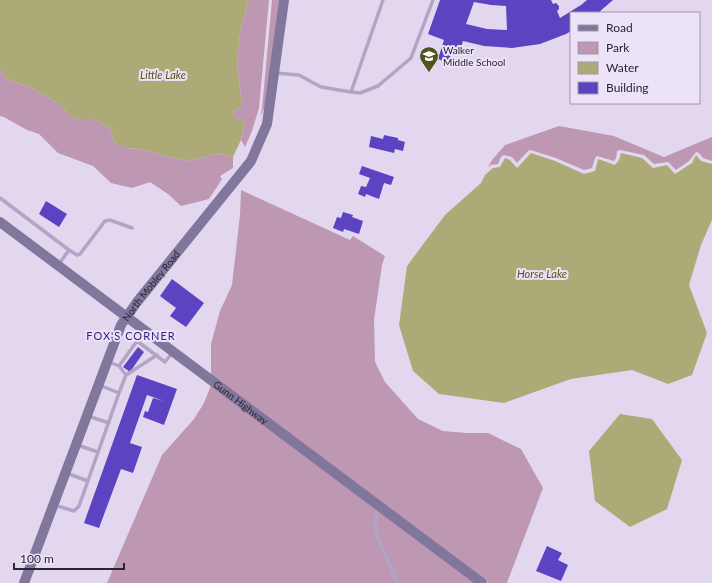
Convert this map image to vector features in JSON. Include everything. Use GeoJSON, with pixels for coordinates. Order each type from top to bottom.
{"type":"FeatureCollection","features":[{"type":"Feature","properties":{"kind":"street","name":"North Mobley Road"},"geometry":{"type":"LineString","coordinates":[[24,583],[117,334],[126,316],[251,162],[267,124],[284,0]]}},
{"type":"Feature","properties":{"kind":"street","name":"Gunn Highway"},"geometry":{"type":"LineString","coordinates":[[0,222],[482,583]]}},
{"type":"Feature","properties":{"kind":"lane"},"geometry":{"type":"LineString","coordinates":[[351,92],[383,0]]}},
{"type":"Feature","properties":{"kind":"lane"},"geometry":{"type":"LineString","coordinates":[[274,73],[299,75],[321,87],[351,92],[360,93],[378,86],[411,58],[433,0]]}},
{"type":"Feature","properties":{"kind":"lane"},"geometry":{"type":"LineString","coordinates":[[0,198],[77,255],[80,254],[105,221],[110,220],[132,228]]}},
{"type":"Feature","properties":{"kind":"lane"},"geometry":{"type":"LineString","coordinates":[[58,265],[69,250]]}},
{"type":"Feature","properties":{"kind":"lane"},"geometry":{"type":"LineString","coordinates":[[119,366],[145,330]]}},
{"type":"Feature","properties":{"kind":"lane"},"geometry":{"type":"LineString","coordinates":[[137,341],[165,362],[173,352]]}},
{"type":"Feature","properties":{"kind":"lane"},"geometry":{"type":"LineString","coordinates":[[53,504],[74,511],[79,506],[126,375],[157,355]]}},
{"type":"Feature","properties":{"kind":"lane"},"geometry":{"type":"LineString","coordinates":[[107,361],[119,366],[126,375]]}},
{"type":"Feature","properties":{"kind":"lane"},"geometry":{"type":"LineString","coordinates":[[98,385],[119,392]]}},
{"type":"Feature","properties":{"kind":"lane"},"geometry":{"type":"LineString","coordinates":[[87,415],[109,423]]}},
{"type":"Feature","properties":{"kind":"lane"},"geometry":{"type":"LineString","coordinates":[[76,445],[98,452]]}},
{"type":"Feature","properties":{"kind":"lane"},"geometry":{"type":"LineString","coordinates":[[65,472],[88,481]]}},
{"type":"Feature","properties":{"kind":"lane"},"geometry":{"type":"LineString","coordinates":[[379,506],[375,521],[377,537],[398,583]]}},
{"type":"Feature","properties":{"kind":"green space"},"geometry":{"type":"Polygon","coordinates":[[[249,0],[269,0],[259,108],[245,147],[241,140],[245,121],[235,118],[233,111],[242,106],[237,63],[241,26],[249,0]]]}},
{"type":"Feature","properties":{"kind":"green space"},"geometry":{"type":"Polygon","coordinates":[[[272,0],[279,0],[265,106],[260,117],[262,109],[272,0]]]}},
{"type":"Feature","properties":{"kind":"green space"},"geometry":{"type":"Polygon","coordinates":[[[0,69],[7,79],[34,89],[58,103],[72,117],[80,119],[95,119],[110,129],[115,143],[127,148],[141,149],[191,161],[217,153],[233,157],[233,168],[220,176],[222,179],[209,199],[181,206],[168,194],[150,182],[132,188],[111,183],[93,166],[58,153],[39,134],[27,130],[0,116],[0,69]]]}},
{"type":"Feature","properties":{"kind":"green space"},"geometry":{"type":"Polygon","coordinates":[[[559,126],[614,136],[664,157],[712,137],[712,161],[703,158],[696,152],[689,161],[676,170],[668,162],[654,164],[644,155],[620,150],[617,151],[614,161],[597,156],[592,168],[584,170],[556,158],[530,150],[517,163],[512,157],[504,155],[501,157],[498,164],[488,167],[505,145],[559,126]]]}},
{"type":"Feature","properties":{"kind":"green space"},"geometry":{"type":"Polygon","coordinates":[[[241,190],[350,240],[353,236],[385,256],[382,265],[374,320],[375,362],[385,382],[418,419],[443,431],[488,433],[521,449],[543,488],[507,583],[489,583],[211,375],[211,344],[220,311],[232,285],[240,215],[241,190]]]}},
{"type":"Feature","properties":{"kind":"green space"},"geometry":{"type":"Polygon","coordinates":[[[211,385],[476,583],[107,583],[162,455],[194,419],[204,403],[211,385]]]}},
{"type":"Feature","properties":{"kind":"water","name":"Little Lake"},"geometry":{"type":"Polygon","coordinates":[[[0,0],[249,0],[241,26],[237,63],[242,106],[233,111],[235,118],[245,121],[241,140],[233,157],[217,153],[191,161],[141,149],[127,148],[115,143],[110,129],[95,119],[79,119],[72,117],[58,103],[34,89],[7,79],[0,69],[0,0]]]}},
{"type":"Feature","properties":{"kind":"water","name":"Horse Lake"},"geometry":{"type":"Polygon","coordinates":[[[531,153],[555,161],[584,174],[595,171],[598,159],[615,165],[619,160],[621,153],[642,158],[653,168],[667,165],[675,174],[692,163],[696,155],[701,161],[712,164],[712,220],[701,245],[689,285],[707,333],[692,375],[668,384],[632,370],[571,379],[504,403],[439,394],[413,371],[399,325],[407,266],[445,215],[481,183],[485,175],[493,168],[500,167],[505,158],[510,160],[517,168],[531,153]]]}},
{"type":"Feature","properties":{"kind":"water"},"geometry":{"type":"Polygon","coordinates":[[[620,414],[652,419],[682,460],[667,509],[630,527],[595,501],[589,451],[620,414]]]}},
{"type":"Feature","properties":{"kind":"building"},"geometry":{"type":"Polygon","coordinates":[[[440,0],[551,0],[553,4],[556,3],[559,6],[557,11],[560,18],[587,0],[613,0],[599,12],[570,12],[570,32],[540,44],[512,48],[484,46],[463,41],[460,51],[453,49],[448,63],[438,59],[444,40],[428,34],[440,0]],[[474,2],[466,24],[487,29],[507,30],[506,6],[474,2]]]}},
{"type":"Feature","properties":{"kind":"building"},"geometry":{"type":"Polygon","coordinates":[[[384,135],[398,138],[398,140],[405,142],[403,151],[395,149],[394,153],[369,147],[371,136],[383,139],[384,135]]]}},
{"type":"Feature","properties":{"kind":"building"},"geometry":{"type":"Polygon","coordinates":[[[362,166],[394,177],[391,185],[384,183],[379,199],[366,194],[365,197],[358,194],[361,186],[366,187],[370,178],[359,174],[362,166]]]}},
{"type":"Feature","properties":{"kind":"building"},"geometry":{"type":"Polygon","coordinates":[[[46,201],[67,214],[59,227],[39,214],[46,201]]]}},
{"type":"Feature","properties":{"kind":"building"},"geometry":{"type":"Polygon","coordinates":[[[343,212],[353,215],[352,217],[363,221],[359,234],[344,229],[343,232],[333,228],[337,217],[341,218],[343,212]]]}},
{"type":"Feature","properties":{"kind":"building"},"geometry":{"type":"Polygon","coordinates":[[[172,279],[204,303],[186,327],[170,316],[176,308],[160,296],[172,279]]]}},
{"type":"Feature","properties":{"kind":"building"},"geometry":{"type":"Polygon","coordinates":[[[138,347],[144,352],[130,372],[123,367],[138,347]]]}},
{"type":"Feature","properties":{"kind":"building"},"geometry":{"type":"Polygon","coordinates":[[[137,375],[177,389],[164,425],[143,417],[145,411],[148,412],[153,398],[164,401],[147,395],[130,443],[142,447],[133,473],[121,469],[99,528],[84,523],[137,375]]]}},
{"type":"Feature","properties":{"kind":"building"},"geometry":{"type":"Polygon","coordinates":[[[547,546],[562,553],[558,560],[568,565],[561,581],[536,571],[547,546]]]}},
{"type":"Feature","properties":{"kind":"place","name":"Walker Middle School"},"geometry":{"type":"Point","coordinates":[429,73]}},
{"type":"Feature","properties":{"kind":"district","name":"FOX'S CORNER"},"geometry":{"type":"Point","coordinates":[131,336]}}]}
